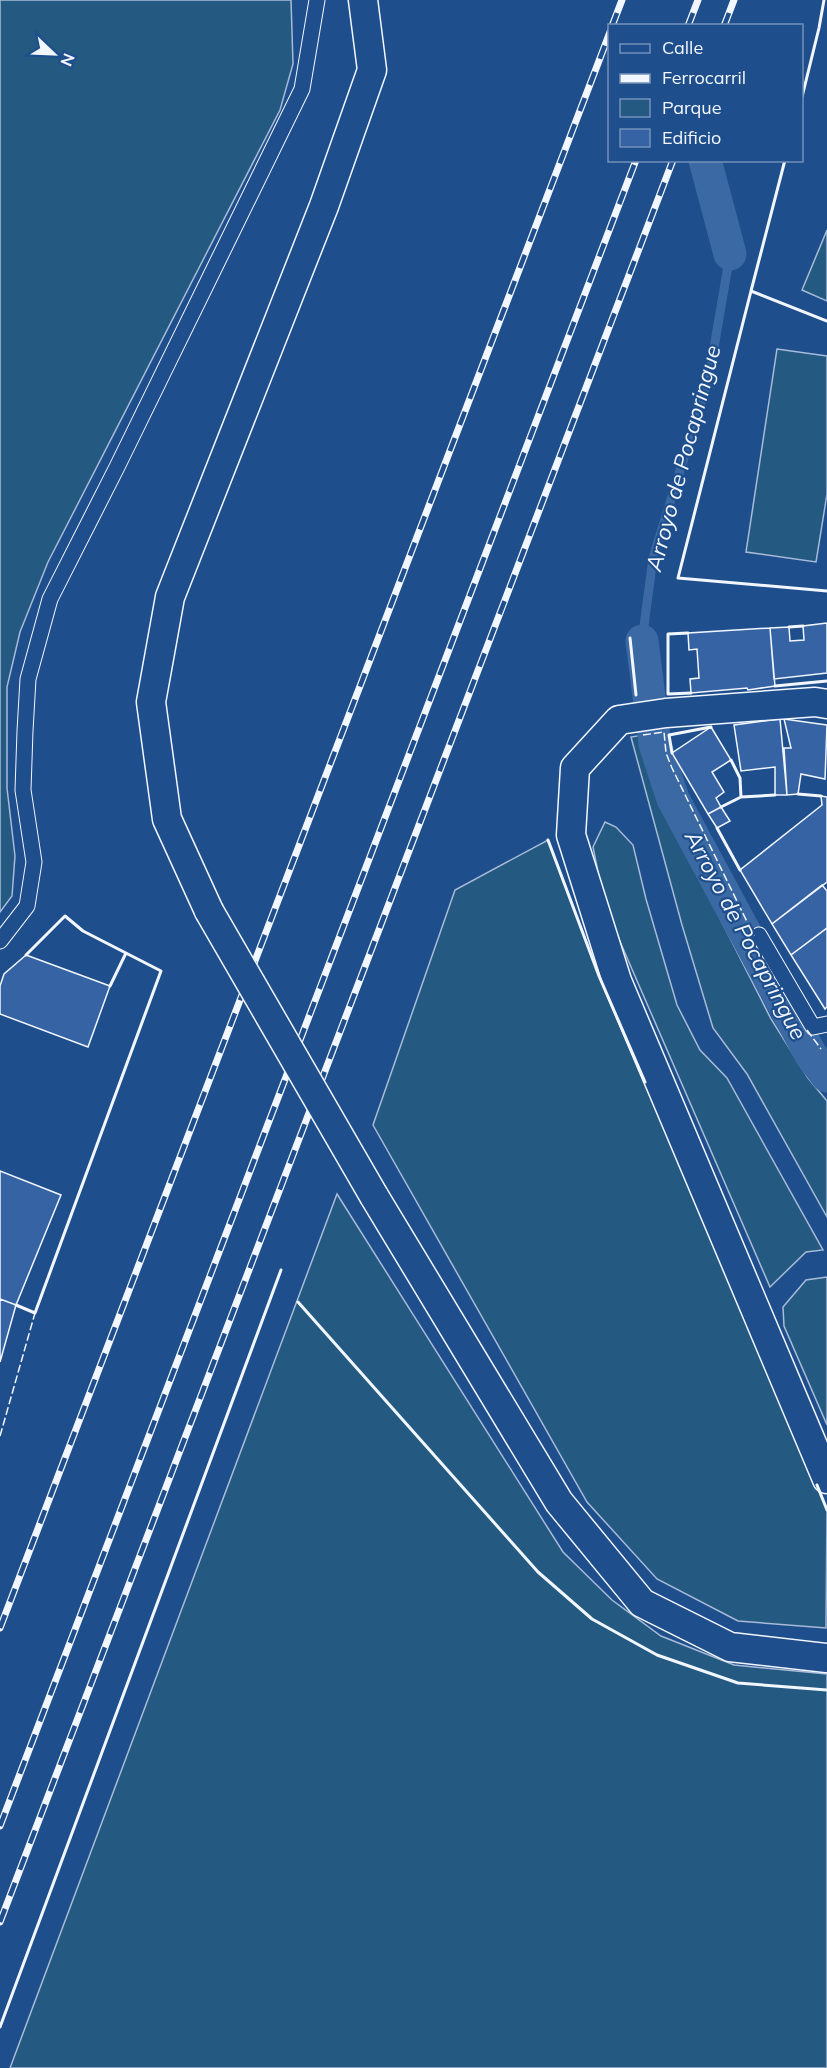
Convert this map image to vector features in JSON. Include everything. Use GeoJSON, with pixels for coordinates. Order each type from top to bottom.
{"type":"FeatureCollection","features":[{"type":"Feature","properties":{"kind":"street"},"geometry":{"type":"LineString","coordinates":[[363,0],[372,70],[324,206],[170,597],[151,702],[167,819],[209,911],[374,1196],[559,1502],[642,1603],[730,1647],[827,1658]]}},
{"type":"Feature","properties":{"kind":"street"},"geometry":{"type":"LineString","coordinates":[[827,704],[815,702],[642,717],[575,768],[571,835],[617,981],[827,1479]]}},
{"type":"Feature","properties":{"kind":"lane"},"geometry":{"type":"LineString","coordinates":[[0,941],[27,906],[34,862],[23,790],[28,679],[50,599],[302,89],[317,0]]}},
{"type":"Feature","properties":{"kind":"lane"},"geometry":{"type":"LineString","coordinates":[[759,935],[813,1027],[827,1024]]}},
{"type":"Feature","properties":{"kind":"green space"},"geometry":{"type":"Polygon","coordinates":[[[0,0],[291,0],[293,64],[280,110],[48,562],[20,632],[7,687],[7,788],[15,856],[12,896],[0,912],[0,0]]]}},
{"type":"Feature","properties":{"kind":"green space"},"geometry":{"type":"Polygon","coordinates":[[[827,230],[827,301],[802,290],[827,230]]]}},
{"type":"Feature","properties":{"kind":"green space"},"geometry":{"type":"Polygon","coordinates":[[[777,349],[827,356],[827,494],[816,562],[746,552],[777,349]]]}},
{"type":"Feature","properties":{"kind":"green space"},"geometry":{"type":"Polygon","coordinates":[[[643,735],[666,812],[771,1019],[808,1078],[827,1101],[827,1217],[747,1074],[713,1028],[682,925],[631,737],[643,735]]]}},
{"type":"Feature","properties":{"kind":"green space"},"geometry":{"type":"Polygon","coordinates":[[[605,822],[616,827],[633,845],[677,1005],[700,1050],[727,1078],[823,1250],[806,1252],[770,1287],[605,907],[593,847],[605,822]]]}},
{"type":"Feature","properties":{"kind":"green space"},"geometry":{"type":"Polygon","coordinates":[[[548,840],[599,976],[827,1510],[826,1628],[738,1621],[657,1579],[587,1502],[373,1125],[455,890],[548,840]]]}},
{"type":"Feature","properties":{"kind":"green space"},"geometry":{"type":"Polygon","coordinates":[[[337,1194],[563,1552],[612,1600],[661,1636],[734,1665],[827,1674],[827,2068],[10,2068],[337,1194]]]}},
{"type":"Feature","properties":{"kind":"green space"},"geometry":{"type":"Polygon","coordinates":[[[827,1277],[827,1425],[784,1326],[783,1307],[806,1280],[827,1277]]]}},
{"type":"Feature","properties":{"kind":"building"},"geometry":{"type":"Polygon","coordinates":[[[827,623],[827,673],[774,679],[770,628],[789,627],[790,641],[804,640],[803,626],[827,623]]]}},
{"type":"Feature","properties":{"kind":"building"},"geometry":{"type":"Polygon","coordinates":[[[770,628],[775,686],[691,693],[690,679],[699,678],[697,649],[689,650],[688,633],[770,628]]]}},
{"type":"Feature","properties":{"kind":"building"},"geometry":{"type":"Polygon","coordinates":[[[780,719],[787,795],[775,795],[775,767],[741,771],[734,725],[780,719]]]}},
{"type":"Feature","properties":{"kind":"building"},"geometry":{"type":"Polygon","coordinates":[[[784,719],[827,725],[825,779],[801,774],[798,794],[787,795],[784,748],[791,748],[784,719]]]}},
{"type":"Feature","properties":{"kind":"building"},"geometry":{"type":"Polygon","coordinates":[[[711,727],[731,760],[712,772],[724,792],[716,798],[721,807],[708,814],[672,753],[711,727]]]}},
{"type":"Feature","properties":{"kind":"building"},"geometry":{"type":"Polygon","coordinates":[[[821,796],[827,797],[827,882],[772,924],[740,870],[822,805],[821,796]]]}},
{"type":"Feature","properties":{"kind":"building"},"geometry":{"type":"Polygon","coordinates":[[[721,807],[730,821],[717,828],[708,814],[721,807]]]}},
{"type":"Feature","properties":{"kind":"building"},"geometry":{"type":"Polygon","coordinates":[[[822,885],[827,891],[827,928],[791,955],[772,924],[822,885]]]}},
{"type":"Feature","properties":{"kind":"building"},"geometry":{"type":"Polygon","coordinates":[[[827,928],[827,1007],[825,1009],[791,955],[827,928]]]}},
{"type":"Feature","properties":{"kind":"building"},"geometry":{"type":"Polygon","coordinates":[[[26,955],[110,986],[88,1047],[0,1014],[0,986],[4,974],[26,955]]]}},
{"type":"Feature","properties":{"kind":"building"},"geometry":{"type":"Polygon","coordinates":[[[0,1171],[61,1195],[16,1305],[0,1299],[0,1171]]]}},
{"type":"Feature","properties":{"kind":"building"},"geometry":{"type":"Polygon","coordinates":[[[0,1299],[16,1305],[0,1362],[0,1299]]]}},
{"type":"Feature","properties":{"kind":"waterway","name":"Arroyo de Pocapringue"},"geometry":{"type":"LineString","coordinates":[[706,162],[730,254]]}},
{"type":"Feature","properties":{"kind":"waterway","name":"Arroyo de Pocapringue"},"geometry":{"type":"LineString","coordinates":[[642,641],[653,558],[709,377],[730,254]]}},
{"type":"Feature","properties":{"kind":"waterway","name":"Arroyo de Pocapringue"},"geometry":{"type":"LineString","coordinates":[[642,641],[655,744],[673,799],[811,1055],[827,1076]]}},
{"type":"Feature","properties":{"kind":"railway"},"geometry":{"type":"LineString","coordinates":[[613,24],[622,0]]}},
{"type":"Feature","properties":{"kind":"railway"},"geometry":{"type":"LineString","coordinates":[[689,24],[698,0]]}},
{"type":"Feature","properties":{"kind":"railway"},"geometry":{"type":"LineString","coordinates":[[725,24],[734,0]]}},
{"type":"Feature","properties":{"kind":"railway"},"geometry":{"type":"LineString","coordinates":[[0,1628],[608,37]]}},
{"type":"Feature","properties":{"kind":"railway"},"geometry":{"type":"LineString","coordinates":[[0,1826],[635,162]]}},
{"type":"Feature","properties":{"kind":"railway"},"geometry":{"type":"LineString","coordinates":[[0,1922],[672,162]]}},
{"type":"Feature","properties":{"kind":"fence"},"geometry":{"type":"LineString","coordinates":[[643,735],[664,732],[666,753],[672,768],[754,936]]}},
{"type":"Feature","properties":{"kind":"fence"},"geometry":{"type":"LineString","coordinates":[[807,1030],[821,1049]]}},
{"type":"Feature","properties":{"kind":"fence"},"geometry":{"type":"LineString","coordinates":[[0,1436],[35,1313]]}},
{"type":"Feature","properties":{"kind":"wall"},"geometry":{"type":"LineString","coordinates":[[803,93],[824,0]]}},
{"type":"Feature","properties":{"kind":"wall"},"geometry":{"type":"LineString","coordinates":[[751,291],[784,162]]}},
{"type":"Feature","properties":{"kind":"wall"},"geometry":{"type":"LineString","coordinates":[[827,321],[751,291],[678,578],[827,591]]}},
{"type":"Feature","properties":{"kind":"wall"},"geometry":{"type":"LineString","coordinates":[[789,627],[803,626]]}},
{"type":"Feature","properties":{"kind":"wall"},"geometry":{"type":"LineString","coordinates":[[688,633],[668,634],[668,694],[691,693]]}},
{"type":"Feature","properties":{"kind":"wall"},"geometry":{"type":"LineString","coordinates":[[630,638],[636,695]]}},
{"type":"Feature","properties":{"kind":"wall"},"geometry":{"type":"LineString","coordinates":[[775,686],[827,681]]}},
{"type":"Feature","properties":{"kind":"wall"},"geometry":{"type":"LineString","coordinates":[[672,753],[669,735],[711,727]]}},
{"type":"Feature","properties":{"kind":"wall"},"geometry":{"type":"LineString","coordinates":[[731,760],[740,778],[741,797]]}},
{"type":"Feature","properties":{"kind":"wall"},"geometry":{"type":"LineString","coordinates":[[798,794],[821,796]]}},
{"type":"Feature","properties":{"kind":"wall"},"geometry":{"type":"LineString","coordinates":[[721,807],[741,797],[775,795]]}},
{"type":"Feature","properties":{"kind":"wall"},"geometry":{"type":"LineString","coordinates":[[717,828],[740,870]]}},
{"type":"Feature","properties":{"kind":"wall"},"geometry":{"type":"LineString","coordinates":[[548,840],[599,976],[645,1082]]}},
{"type":"Feature","properties":{"kind":"wall"},"geometry":{"type":"LineString","coordinates":[[16,1305],[35,1313],[161,971],[83,931],[65,916],[26,955]]}},
{"type":"Feature","properties":{"kind":"wall"},"geometry":{"type":"LineString","coordinates":[[110,986],[126,953]]}},
{"type":"Feature","properties":{"kind":"wall"},"geometry":{"type":"LineString","coordinates":[[0,2027],[281,1270]]}},
{"type":"Feature","properties":{"kind":"wall"},"geometry":{"type":"LineString","coordinates":[[298,1302],[538,1572],[592,1619],[657,1655],[738,1683],[827,1690]]}},
{"type":"Feature","properties":{"kind":"wall"},"geometry":{"type":"LineString","coordinates":[[817,1485],[827,1510]]}}]}
